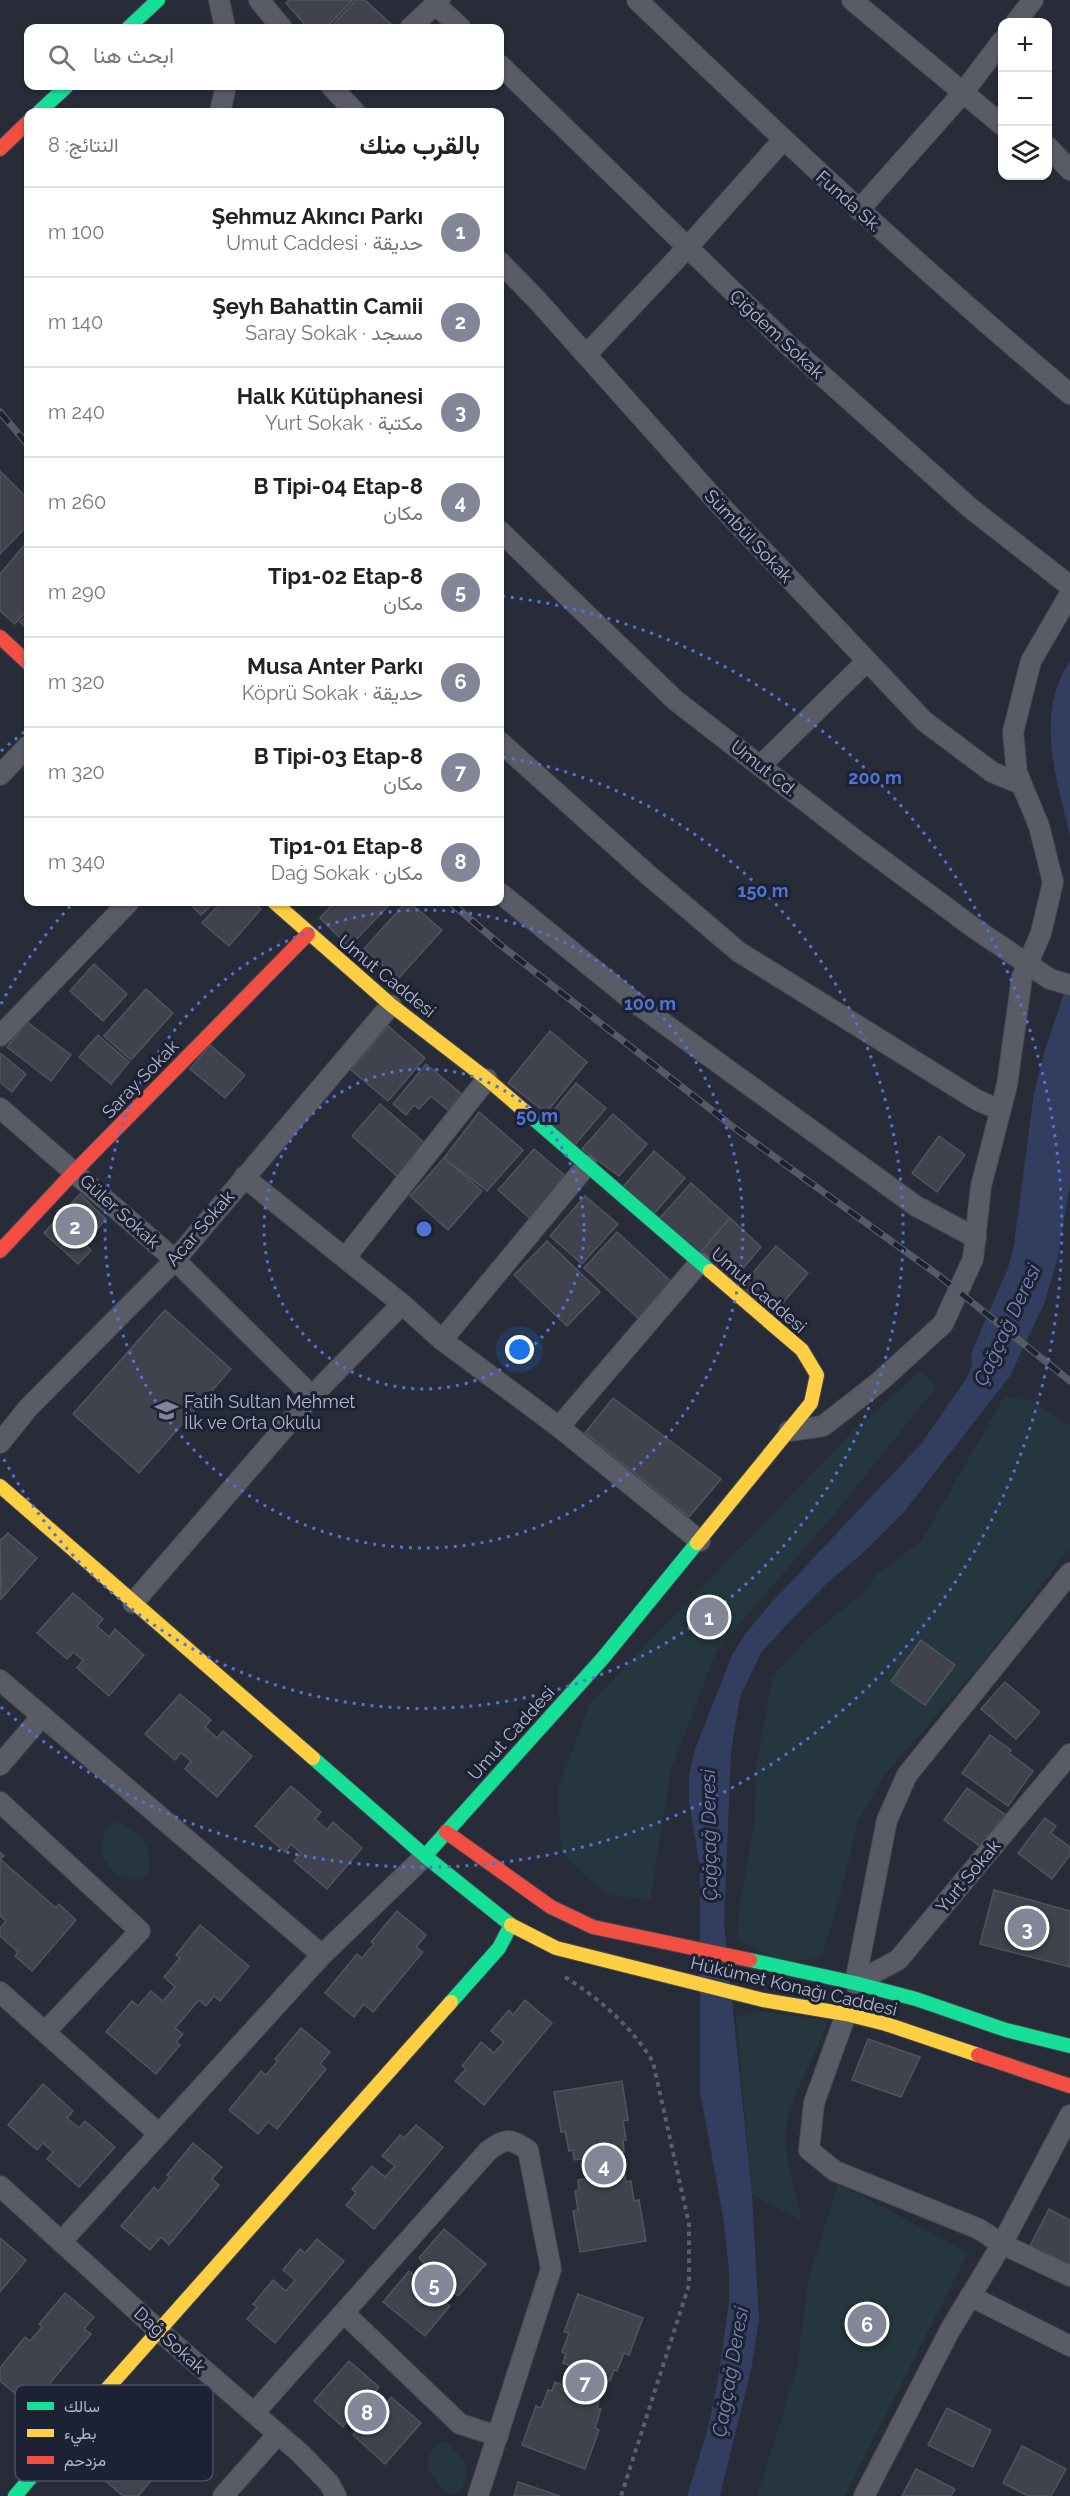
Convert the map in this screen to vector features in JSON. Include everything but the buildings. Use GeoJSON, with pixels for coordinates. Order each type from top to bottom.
{"type":"FeatureCollection","features":[{"type":"Feature","properties":{"kind":"street"},"geometry":{"type":"LineString","coordinates":[[132,24],[158,0]]}},
{"type":"Feature","properties":{"kind":"street"},"geometry":{"type":"LineString","coordinates":[[219,0],[224,24]]}},
{"type":"Feature","properties":{"kind":"street"},"geometry":{"type":"LineString","coordinates":[[259,0],[279,24]]}},
{"type":"Feature","properties":{"kind":"street","name":"Funda Sk."},"geometry":{"type":"LineString","coordinates":[[637,0],[859,210],[998,334],[1070,394]]}},
{"type":"Feature","properties":{"kind":"street"},"geometry":{"type":"LineString","coordinates":[[852,0],[998,123]]}},
{"type":"Feature","properties":{"kind":"street"},"geometry":{"type":"LineString","coordinates":[[1019,18],[1033,0]]}},
{"type":"Feature","properties":{"kind":"street"},"geometry":{"type":"LineString","coordinates":[[414,24],[437,2],[457,24]]}},
{"type":"Feature","properties":{"kind":"street"},"geometry":{"type":"LineString","coordinates":[[859,210],[963,94],[998,46]]}},
{"type":"Feature","properties":{"kind":"street","name":"Çiğdem Sokak"},"geometry":{"type":"LineString","coordinates":[[504,68],[787,344],[969,507],[1070,586]]}},
{"type":"Feature","properties":{"kind":"street"},"geometry":{"type":"LineString","coordinates":[[43,108],[63,90]]}},
{"type":"Feature","properties":{"kind":"street"},"geometry":{"type":"LineString","coordinates":[[220,108],[225,90]]}},
{"type":"Feature","properties":{"kind":"street"},"geometry":{"type":"LineString","coordinates":[[343,90],[353,108]]}},
{"type":"Feature","properties":{"kind":"street"},"geometry":{"type":"LineString","coordinates":[[0,149],[24,126]]}},
{"type":"Feature","properties":{"kind":"street"},"geometry":{"type":"LineString","coordinates":[[586,355],[687,248],[783,140]]}},
{"type":"Feature","properties":{"kind":"street"},"geometry":{"type":"LineString","coordinates":[[1052,152],[1070,170]]}},
{"type":"Feature","properties":{"kind":"street","name":"Sümbül Sokak"},"geometry":{"type":"LineString","coordinates":[[504,266],[718,504],[924,721],[992,772],[1021,783]]}},
{"type":"Feature","properties":{"kind":"street","name":"Umut Cd."},"geometry":{"type":"LineString","coordinates":[[504,535],[675,700],[965,922],[1050,979],[1070,985]]}},
{"type":"Feature","properties":{"kind":"street"},"geometry":{"type":"LineString","coordinates":[[789,1431],[823,1426],[878,1383],[943,1324],[973,1259],[981,1186],[1006,1084],[1022,977],[1041,933],[1053,882],[1039,826],[1017,773],[1013,732],[1031,661],[1070,594]]}},
{"type":"Feature","properties":{"kind":"street"},"geometry":{"type":"LineString","coordinates":[[0,637],[24,659]]}},
{"type":"Feature","properties":{"kind":"street"},"geometry":{"type":"LineString","coordinates":[[760,766],[867,661]]}},
{"type":"Feature","properties":{"kind":"street"},"geometry":{"type":"LineString","coordinates":[[504,746],[646,873],[740,952],[977,1100],[1000,1110]]}},
{"type":"Feature","properties":{"kind":"street"},"geometry":{"type":"LineString","coordinates":[[0,775],[24,750]]}},
{"type":"Feature","properties":{"kind":"street"},"geometry":{"type":"LineString","coordinates":[[504,896],[661,1022],[916,1206],[976,1238]]}},
{"type":"Feature","properties":{"kind":"street"},"geometry":{"type":"LineString","coordinates":[[0,1036],[125,906]]}},
{"type":"Feature","properties":{"kind":"street","name":"Umut Caddesi"},"geometry":{"type":"LineString","coordinates":[[278,906],[391,1005],[487,1079],[802,1350],[818,1375],[811,1403],[700,1541],[603,1658],[424,1856]]}},
{"type":"Feature","properties":{"kind":"street","name":"Saray Sokak"},"geometry":{"type":"LineString","coordinates":[[0,1251],[75,1171],[308,934]]}},
{"type":"Feature","properties":{"kind":"street","name":"Acar Sokak"},"geometry":{"type":"LineString","coordinates":[[0,1443],[28,1408],[175,1260],[391,1005]]}},
{"type":"Feature","properties":{"kind":"street"},"geometry":{"type":"LineString","coordinates":[[345,1258],[487,1079]]}},
{"type":"Feature","properties":{"kind":"street","name":"Güler Sokak"},"geometry":{"type":"LineString","coordinates":[[0,1108],[175,1260],[312,1396]]}},
{"type":"Feature","properties":{"kind":"street"},"geometry":{"type":"LineString","coordinates":[[442,1340],[587,1165]]}},
{"type":"Feature","properties":{"kind":"street"},"geometry":{"type":"LineString","coordinates":[[244,1177],[402,1304],[442,1340],[559,1427],[700,1541]]}},
{"type":"Feature","properties":{"kind":"street"},"geometry":{"type":"LineString","coordinates":[[559,1427],[700,1262]]}},
{"type":"Feature","properties":{"kind":"street"},"geometry":{"type":"LineString","coordinates":[[133,1603],[312,1396],[402,1304]]}},
{"type":"Feature","properties":{"kind":"street","name":"Hükümet Konağı Caddesi"},"geometry":{"type":"LineString","coordinates":[[0,1486],[424,1856],[511,1925],[556,1948],[763,2000],[846,2014],[948,2044],[1070,2086]]}},
{"type":"Feature","properties":{"kind":"street"},"geometry":{"type":"LineString","coordinates":[[855,1983],[887,1820],[907,1775],[1070,1573]]}},
{"type":"Feature","properties":{"kind":"street"},"geometry":{"type":"LineString","coordinates":[[0,1680],[322,1955]]}},
{"type":"Feature","properties":{"kind":"street"},"geometry":{"type":"LineString","coordinates":[[0,1765],[42,1716]]}},
{"type":"Feature","properties":{"kind":"street","name":"Yurt Sokak"},"geometry":{"type":"LineString","coordinates":[[855,1983],[898,1960],[1070,1754]]}},
{"type":"Feature","properties":{"kind":"street"},"geometry":{"type":"LineString","coordinates":[[0,1802],[140,1931],[45,2032]]}},
{"type":"Feature","properties":{"kind":"street","name":"Hükümet Konağı Caddesi"},"geometry":{"type":"LineString","coordinates":[[446,1832],[551,1907],[593,1927],[855,1983],[916,1999],[1006,2030],[1070,2046]]}},
{"type":"Feature","properties":{"kind":"street"},"geometry":{"type":"LineString","coordinates":[[61,2242],[322,1955],[424,1856]]}},
{"type":"Feature","properties":{"kind":"street"},"geometry":{"type":"LineString","coordinates":[[111,2385],[499,1948],[511,1925]]}},
{"type":"Feature","properties":{"kind":"street"},"geometry":{"type":"LineString","coordinates":[[0,1992],[159,2134]]}},
{"type":"Feature","properties":{"kind":"street"},"geometry":{"type":"LineString","coordinates":[[846,2014],[814,2103],[809,2150],[835,2171],[979,2229],[1002,2244],[1070,2276]]}},
{"type":"Feature","properties":{"kind":"street"},"geometry":{"type":"LineString","coordinates":[[864,2496],[970,2296],[1002,2244],[1070,2115]]}},
{"type":"Feature","properties":{"kind":"street"},"geometry":{"type":"LineString","coordinates":[[254,2413],[488,2151],[502,2142],[513,2140],[528,2150],[551,2270],[478,2496]]}},
{"type":"Feature","properties":{"kind":"street","name":"Dağ Sokak"},"geometry":{"type":"LineString","coordinates":[[0,2186],[158,2330],[278,2434],[329,2483],[336,2496]]}},
{"type":"Feature","properties":{"kind":"street"},"geometry":{"type":"LineString","coordinates":[[970,2296],[1070,2346]]}},
{"type":"Feature","properties":{"kind":"street"},"geometry":{"type":"LineString","coordinates":[[344,2313],[460,2424],[498,2436]]}},
{"type":"Feature","properties":{"kind":"street"},"geometry":{"type":"LineString","coordinates":[[223,2496],[278,2434]]}},
{"type":"Feature","properties":{"kind":"street"},"geometry":{"type":"LineString","coordinates":[[15,2496],[28,2481]]}},
{"type":"Feature","properties":{"kind":"path"},"geometry":{"type":"LineString","coordinates":[[559,1973],[592,1994],[642,2045],[653,2062],[689,2224],[689,2285],[621,2496]]}},
{"type":"Feature","properties":{"kind":"shaded area"},"geometry":{"type":"Polygon","coordinates":[[[922,1370],[936,1387],[842,1505],[717,1650],[671,1770],[650,1901],[604,1893],[561,1852],[558,1788],[590,1703],[854,1430],[922,1370]]]}},
{"type":"Feature","properties":{"kind":"shaded area"},"geometry":{"type":"Polygon","coordinates":[[[1004,1397],[1028,1399],[1070,1426],[1070,1548],[981,1664],[884,1776],[858,1822],[839,1901],[822,1956],[787,1963],[737,1940],[740,1905],[755,1818],[756,1766],[773,1675],[812,1634],[865,1591],[876,1574],[921,1542],[1004,1397]]]}},
{"type":"Feature","properties":{"kind":"shaded area"},"geometry":{"type":"Polygon","coordinates":[[[114,1822],[132,1830],[144,1841],[149,1856],[148,1875],[131,1879],[123,1877],[116,1873],[105,1860],[102,1840],[114,1822]]]}},
{"type":"Feature","properties":{"kind":"shaded area"},"geometry":{"type":"Polygon","coordinates":[[[760,2011],[828,2021],[794,2100],[787,2124],[789,2166],[802,2221],[752,2195],[736,2017],[760,2011]]]}},
{"type":"Feature","properties":{"kind":"shaded area"},"geometry":{"type":"Polygon","coordinates":[[[838,2184],[968,2252],[845,2496],[757,2496],[797,2368],[808,2280],[838,2184]]]}},
{"type":"Feature","properties":{"kind":"shaded area"},"geometry":{"type":"Polygon","coordinates":[[[446,2442],[457,2453],[466,2470],[460,2492],[450,2494],[441,2487],[427,2469],[429,2455],[433,2448],[446,2442]]]}},
{"type":"Feature","properties":{"kind":"water"},"geometry":{"type":"Polygon","coordinates":[[[1070,661],[1070,836],[1055,770],[1051,725],[1053,703],[1059,681],[1070,661]]]}},
{"type":"Feature","properties":{"kind":"water","name":"Çağçağ Deresi"},"geometry":{"type":"Polygon","coordinates":[[[1070,976],[1070,1185],[1057,1261],[1044,1304],[1010,1376],[904,1512],[863,1553],[827,1583],[762,1651],[740,1697],[731,1752],[724,1923],[752,2195],[759,2319],[752,2365],[720,2496],[687,2496],[707,2432],[717,2385],[729,2303],[729,2270],[724,2222],[700,2091],[700,1867],[689,1803],[689,1776],[694,1752],[732,1655],[746,1633],[771,1603],[921,1444],[966,1379],[972,1366],[971,1355],[1008,1268],[1014,1245],[1034,1093],[1045,1050],[1070,976]]]}},
{"type":"Feature","properties":{"kind":"railway"},"geometry":{"type":"LineString","coordinates":[[0,412],[24,440]]}},
{"type":"Feature","properties":{"kind":"railway"},"geometry":{"type":"LineString","coordinates":[[455,906],[503,947],[732,1126],[938,1275],[1070,1381]]}},
{"type":"Feature","properties":{"kind":"traffic: fast"},"geometry":{"type":"LineString","coordinates":[[132,24],[158,0]]}},
{"type":"Feature","properties":{"kind":"traffic: fast"},"geometry":{"type":"LineString","coordinates":[[43,108],[63,90]]}},
{"type":"Feature","properties":{"kind":"traffic: fast"},"geometry":{"type":"LineString","coordinates":[[528,1114],[710,1271]]}},
{"type":"Feature","properties":{"kind":"traffic: fast"},"geometry":{"type":"LineString","coordinates":[[425,1856],[603,1658],[697,1543]]}},
{"type":"Feature","properties":{"kind":"traffic: fast"},"geometry":{"type":"LineString","coordinates":[[313,1758],[425,1856],[511,1925],[499,1948],[451,2002]]}},
{"type":"Feature","properties":{"kind":"traffic: fast"},"geometry":{"type":"LineString","coordinates":[[750,1960],[916,1999],[1006,2030],[1070,2046]]}},
{"type":"Feature","properties":{"kind":"traffic: fast"},"geometry":{"type":"LineString","coordinates":[[15,2496],[28,2481]]}},
{"type":"Feature","properties":{"kind":"traffic: slow"},"geometry":{"type":"LineString","coordinates":[[279,906],[391,1005],[487,1079],[528,1114]]}},
{"type":"Feature","properties":{"kind":"traffic: slow"},"geometry":{"type":"LineString","coordinates":[[697,1543],[811,1403],[817,1375],[802,1350],[710,1271]]}},
{"type":"Feature","properties":{"kind":"traffic: slow"},"geometry":{"type":"LineString","coordinates":[[0,1486],[313,1758]]}},
{"type":"Feature","properties":{"kind":"traffic: slow"},"geometry":{"type":"LineString","coordinates":[[511,1925],[556,1948],[763,2000],[846,2014],[886,2024],[978,2055]]}},
{"type":"Feature","properties":{"kind":"traffic: slow"},"geometry":{"type":"LineString","coordinates":[[110,2385],[451,2002]]}},
{"type":"Feature","properties":{"kind":"traffic: jam"},"geometry":{"type":"LineString","coordinates":[[0,149],[24,126]]}},
{"type":"Feature","properties":{"kind":"traffic: jam"},"geometry":{"type":"LineString","coordinates":[[0,637],[24,659]]}},
{"type":"Feature","properties":{"kind":"traffic: jam"},"geometry":{"type":"LineString","coordinates":[[0,1251],[75,1171],[308,934]]}},
{"type":"Feature","properties":{"kind":"traffic: jam"},"geometry":{"type":"LineString","coordinates":[[446,1832],[551,1907],[593,1927],[750,1960]]}},
{"type":"Feature","properties":{"kind":"traffic: jam"},"geometry":{"type":"LineString","coordinates":[[978,2055],[1070,2086]]}},
{"type":"Feature","properties":{"kind":"place","name":"Şeyh Bahattin Camii"},"geometry":{"type":"Point","coordinates":[75,1226]}},
{"type":"Feature","properties":{"kind":"place","name":"Fatih Sultan Mehmet İlk ve Orta Okulu"},"geometry":{"type":"Point","coordinates":[166,1411]}},
{"type":"Feature","properties":{"kind":"place","name":"Şehmuz Akıncı Parkı"},"geometry":{"type":"Point","coordinates":[709,1617]}},
{"type":"Feature","properties":{"kind":"place","name":"Halk Kütüphanesi"},"geometry":{"type":"Point","coordinates":[1027,1928]}},
{"type":"Feature","properties":{"kind":"place","name":"B Tipi-04 Etap-8"},"geometry":{"type":"Point","coordinates":[604,2165]}},
{"type":"Feature","properties":{"kind":"place","name":"Tip1-02 Etap-8"},"geometry":{"type":"Point","coordinates":[434,2284]}},
{"type":"Feature","properties":{"kind":"place","name":"Musa Anter Parkı"},"geometry":{"type":"Point","coordinates":[867,2324]}},
{"type":"Feature","properties":{"kind":"place","name":"B Tipi-03 Etap-8"},"geometry":{"type":"Point","coordinates":[585,2382]}},
{"type":"Feature","properties":{"kind":"place","name":"Tip1-01 Etap-8"},"geometry":{"type":"Point","coordinates":[367,2412]}}]}
